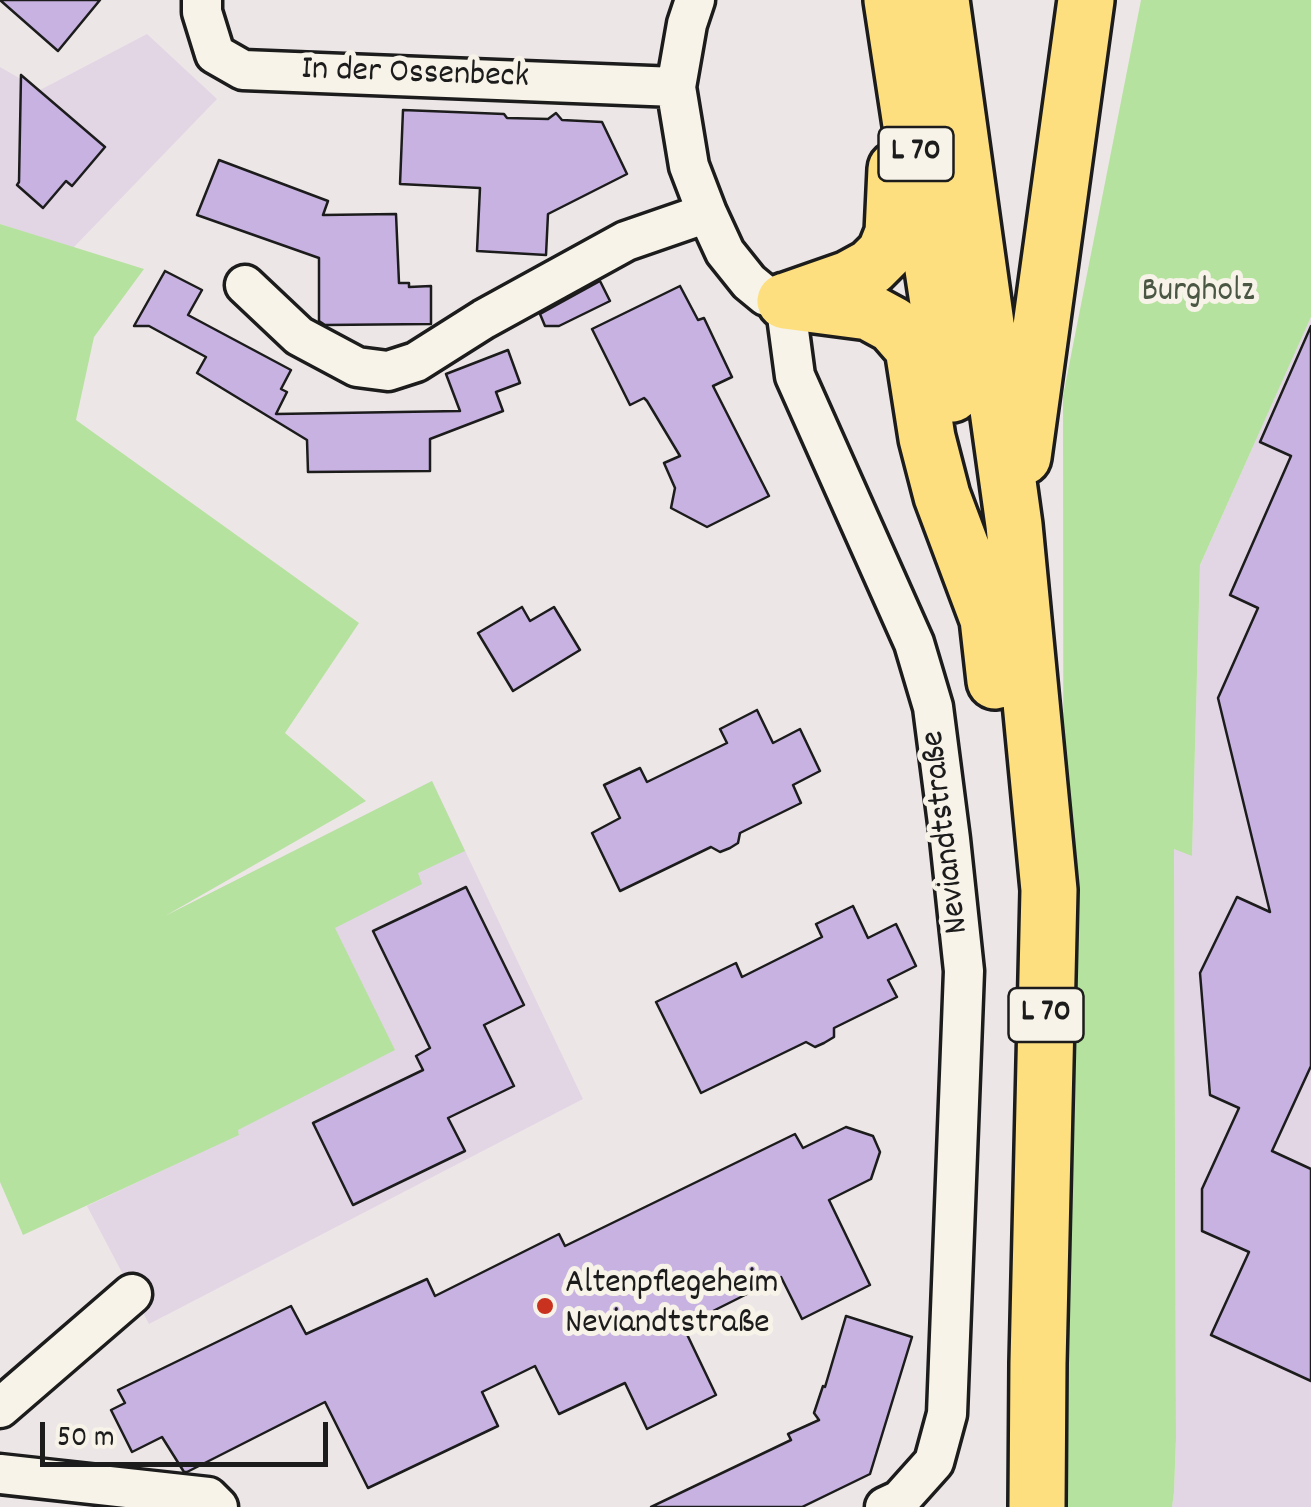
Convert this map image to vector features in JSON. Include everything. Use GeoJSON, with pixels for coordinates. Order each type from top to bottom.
{"type":"FeatureCollection","features":[{"type":"Feature","properties":{"kind":"highway","name":"L 70"},"geometry":{"type":"LineString","coordinates":[[892,0],[988,619],[1000,723],[1012,892],[1000,1507]]}},
{"type":"Feature","properties":{"kind":"highway","name":"L 70"},"geometry":{"type":"LineString","coordinates":[[941,0],[1014,524],[1049,890],[1037,1507]]}},
{"type":"Feature","properties":{"kind":"highway","name":"L 70"},"geometry":{"type":"LineString","coordinates":[[1014,524],[1086,0]]}},
{"type":"Feature","properties":{"kind":"highway"},"geometry":{"type":"LineString","coordinates":[[785,302],[849,278],[871,267],[884,253],[892,233],[902,61]]}},
{"type":"Feature","properties":{"kind":"highway"},"geometry":{"type":"LineString","coordinates":[[785,302],[869,312],[893,325],[913,348],[927,438],[942,496],[988,619]]}},
{"type":"Feature","properties":{"kind":"street","name":"In der Ossenbeck"},"geometry":{"type":"LineString","coordinates":[[202,0],[215,54],[243,70],[676,87]]}},
{"type":"Feature","properties":{"kind":"street"},"geometry":{"type":"LineString","coordinates":[[695,0],[676,87],[689,166],[725,252],[749,282],[766,296],[785,302]]}},
{"type":"Feature","properties":{"kind":"street"},"geometry":{"type":"LineString","coordinates":[[245,285],[299,336],[358,366],[388,371],[416,362],[484,319],[626,242],[707,214]]}},
{"type":"Feature","properties":{"kind":"street","name":"Neviandtstraße"},"geometry":{"type":"LineString","coordinates":[[785,302],[795,376],[914,643],[933,707],[964,971],[947,1414],[934,1462],[892,1503]]}},
{"type":"Feature","properties":{"kind":"street"},"geometry":{"type":"LineString","coordinates":[[0,1408],[132,1294]]}},
{"type":"Feature","properties":{"kind":"street"},"geometry":{"type":"LineString","coordinates":[[0,1474],[208,1496],[218,1507]]}},
{"type":"Feature","properties":{"kind":"shaded area"},"geometry":{"type":"Polygon","coordinates":[[[147,34],[217,99],[73,248],[0,224],[0,67],[40,90],[147,34]]]}},
{"type":"Feature","properties":{"kind":"shaded area"},"geometry":{"type":"Polygon","coordinates":[[[1311,317],[1311,1507],[1172,1507],[1176,1438],[1174,848],[1192,855],[1200,565],[1311,317]]]}},
{"type":"Feature","properties":{"kind":"shaded area"},"geometry":{"type":"Polygon","coordinates":[[[432,781],[583,1099],[149,1324],[87,1206],[239,1134],[136,931],[432,781]]]}},
{"type":"Feature","properties":{"kind":"green space","name":"Burgholz"},"geometry":{"type":"Polygon","coordinates":[[[1141,0],[1311,0],[1311,317],[1200,565],[1192,856],[1174,849],[1176,1438],[1172,1507],[1064,1507],[1063,396],[1141,0]]]}},
{"type":"Feature","properties":{"kind":"green space"},"geometry":{"type":"Polygon","coordinates":[[[0,224],[144,269],[94,337],[76,420],[359,623],[285,733],[366,801],[165,916],[432,781],[465,851],[418,873],[422,884],[335,928],[395,1050],[238,1130],[239,1135],[23,1235],[0,1182],[0,224]]]}},
{"type":"Feature","properties":{"kind":"building"},"geometry":{"type":"Polygon","coordinates":[[[0,0],[100,0],[58,51],[0,0]]]}},
{"type":"Feature","properties":{"kind":"building"},"geometry":{"type":"Polygon","coordinates":[[[21,75],[105,147],[72,186],[66,181],[43,208],[17,185],[21,75]]]}},
{"type":"Feature","properties":{"kind":"building"},"geometry":{"type":"Polygon","coordinates":[[[403,110],[548,119],[556,113],[562,120],[602,122],[627,174],[548,214],[546,255],[477,251],[480,188],[400,184],[403,110]]]}},
{"type":"Feature","properties":{"kind":"building"},"geometry":{"type":"Polygon","coordinates":[[[219,160],[328,201],[323,215],[396,214],[399,283],[409,283],[409,287],[431,286],[431,324],[325,325],[319,321],[319,258],[197,215],[219,160]]]}},
{"type":"Feature","properties":{"kind":"building"},"geometry":{"type":"Polygon","coordinates":[[[165,271],[202,290],[188,315],[291,370],[281,389],[287,392],[276,414],[460,411],[446,374],[508,350],[520,383],[496,392],[503,411],[430,439],[430,471],[308,472],[307,440],[197,373],[206,357],[149,326],[134,326],[165,271]]]}},
{"type":"Feature","properties":{"kind":"building"},"geometry":{"type":"Polygon","coordinates":[[[600,281],[610,301],[559,326],[545,326],[540,314],[600,281]]]}},
{"type":"Feature","properties":{"kind":"building"},"geometry":{"type":"Polygon","coordinates":[[[680,286],[698,320],[704,318],[732,377],[713,386],[769,496],[707,527],[671,508],[675,488],[664,463],[680,456],[647,401],[644,398],[630,405],[592,329],[680,286]]]}},
{"type":"Feature","properties":{"kind":"building"},"geometry":{"type":"Polygon","coordinates":[[[1311,326],[1311,1066],[1272,1151],[1311,1169],[1311,1381],[1211,1335],[1249,1252],[1202,1231],[1202,1189],[1239,1108],[1210,1095],[1200,973],[1237,897],[1270,912],[1218,698],[1258,608],[1230,595],[1291,456],[1260,442],[1311,326]]]}},
{"type":"Feature","properties":{"kind":"building"},"geometry":{"type":"Polygon","coordinates":[[[522,607],[530,621],[554,607],[580,650],[513,691],[478,633],[522,607]]]}},
{"type":"Feature","properties":{"kind":"building"},"geometry":{"type":"Polygon","coordinates":[[[757,710],[773,743],[800,729],[820,771],[793,785],[801,803],[740,833],[738,843],[730,848],[720,852],[711,847],[620,891],[592,833],[620,818],[604,785],[640,768],[647,782],[727,743],[720,729],[757,710]]]}},
{"type":"Feature","properties":{"kind":"building"},"geometry":{"type":"Polygon","coordinates":[[[466,887],[524,1005],[484,1025],[514,1086],[448,1118],[465,1151],[353,1205],[313,1123],[423,1070],[416,1056],[430,1048],[373,931],[466,887]]]}},
{"type":"Feature","properties":{"kind":"building"},"geometry":{"type":"Polygon","coordinates":[[[853,906],[868,938],[896,924],[916,966],[888,980],[897,997],[834,1028],[834,1037],[824,1043],[815,1047],[806,1042],[701,1093],[656,1002],[736,963],[742,977],[822,937],[816,924],[853,906]]]}},
{"type":"Feature","properties":{"kind":"building","name":"Altenpflegeheim Neviandtstraße"},"geometry":{"type":"Polygon","coordinates":[[[846,1127],[873,1136],[880,1152],[871,1179],[829,1200],[870,1285],[802,1319],[781,1277],[683,1326],[716,1395],[647,1429],[625,1383],[559,1414],[535,1366],[482,1392],[498,1426],[368,1488],[325,1402],[187,1472],[162,1437],[132,1452],[111,1410],[125,1403],[118,1390],[291,1306],[306,1334],[427,1279],[435,1296],[559,1234],[565,1246],[795,1134],[803,1148],[846,1127]]]}},
{"type":"Feature","properties":{"kind":"building"},"geometry":{"type":"Polygon","coordinates":[[[846,1316],[912,1337],[870,1474],[802,1507],[651,1507],[791,1440],[788,1434],[819,1420],[814,1413],[846,1316]]]}},
{"type":"Feature","properties":{"kind":"place","name":"Altenpflegeheim Neviandtstraße"},"geometry":{"type":"Point","coordinates":[545,1306]}}]}
